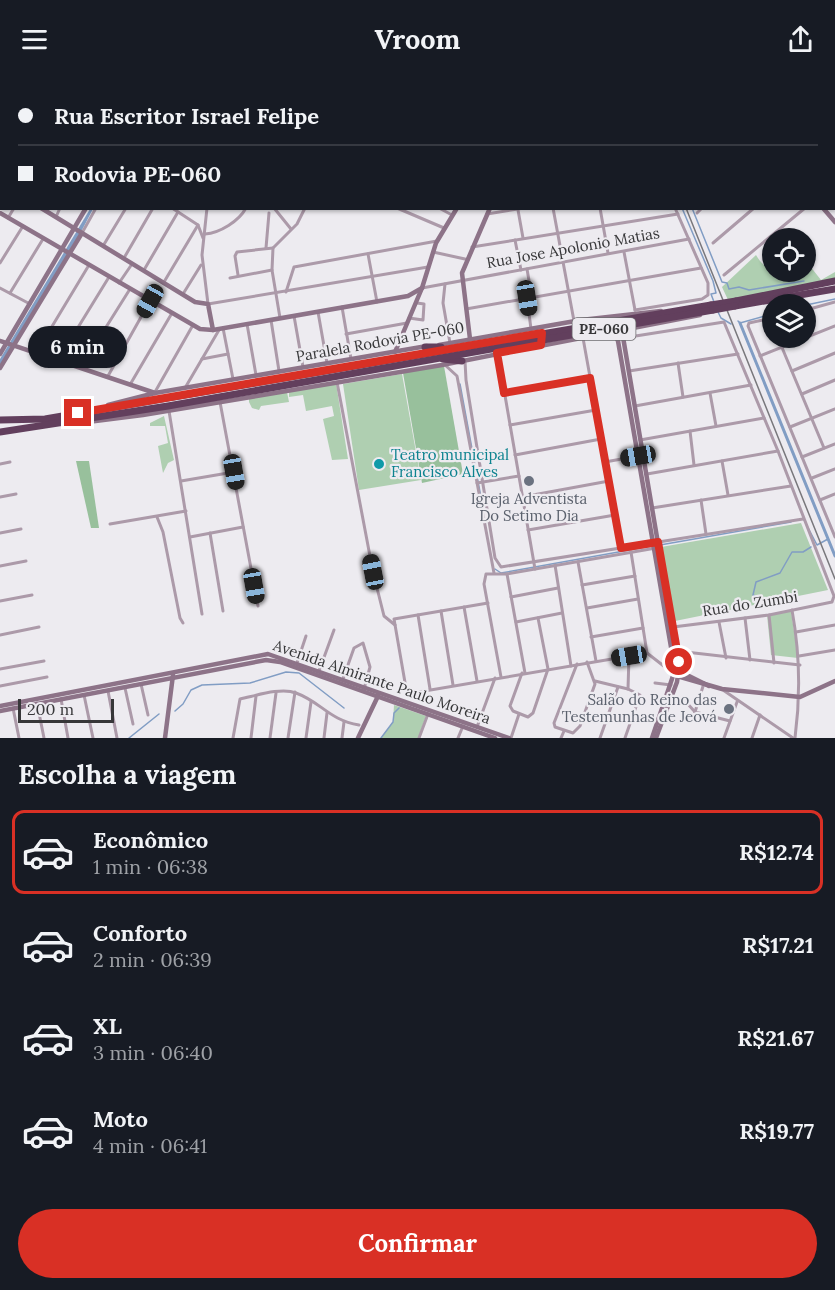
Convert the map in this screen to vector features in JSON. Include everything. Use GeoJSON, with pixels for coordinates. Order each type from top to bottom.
{"type":"FeatureCollection","features":[{"type":"Feature","properties":{"kind":"highway","name":"PE-060"},"geometry":{"type":"LineString","coordinates":[[2,432],[52,425],[452,345],[541,337],[712,308],[835,281]]}},
{"type":"Feature","properties":{"kind":"highway","name":"PE-060"},"geometry":{"type":"LineString","coordinates":[[736,303],[820,291],[835,291]]}},
{"type":"Feature","properties":{"kind":"highway","name":"PE-060"},"geometry":{"type":"LineString","coordinates":[[0,420],[28,421],[327,370],[435,358],[673,310],[712,308]]}},
{"type":"Feature","properties":{"kind":"highway"},"geometry":{"type":"LineString","coordinates":[[424,347],[452,345]]}},
{"type":"Feature","properties":{"kind":"highway"},"geometry":{"type":"LineString","coordinates":[[435,358],[464,360]]}},
{"type":"Feature","properties":{"kind":"street"},"geometry":{"type":"LineString","coordinates":[[8,218],[13,210]]}},
{"type":"Feature","properties":{"kind":"street"},"geometry":{"type":"LineString","coordinates":[[44,210],[195,302],[208,304],[428,267]]}},
{"type":"Feature","properties":{"kind":"street"},"geometry":{"type":"LineString","coordinates":[[56,217],[59,210]]}},
{"type":"Feature","properties":{"kind":"street"},"geometry":{"type":"LineString","coordinates":[[0,368],[30,304],[79,231],[85,210]]}},
{"type":"Feature","properties":{"kind":"street"},"geometry":{"type":"LineString","coordinates":[[0,354],[11,345],[66,252],[95,210]]}},
{"type":"Feature","properties":{"kind":"street"},"geometry":{"type":"LineString","coordinates":[[104,246],[125,210]]}},
{"type":"Feature","properties":{"kind":"street"},"geometry":{"type":"LineString","coordinates":[[124,258],[152,210]]}},
{"type":"Feature","properties":{"kind":"street"},"geometry":{"type":"LineString","coordinates":[[175,210],[198,225],[204,236]]}},
{"type":"Feature","properties":{"kind":"street"},"geometry":{"type":"LineString","coordinates":[[207,210],[202,263],[208,304],[228,354],[233,379]]}},
{"type":"Feature","properties":{"kind":"street"},"geometry":{"type":"LineString","coordinates":[[204,236],[219,231],[241,216],[245,210]]}},
{"type":"Feature","properties":{"kind":"street"},"geometry":{"type":"LineString","coordinates":[[276,210],[291,229]]}},
{"type":"Feature","properties":{"kind":"street"},"geometry":{"type":"LineString","coordinates":[[280,318],[272,270],[273,248],[291,229],[304,210]]}},
{"type":"Feature","properties":{"kind":"street"},"geometry":{"type":"LineString","coordinates":[[402,210],[444,228]]}},
{"type":"Feature","properties":{"kind":"street"},"geometry":{"type":"LineString","coordinates":[[443,210],[452,215]]}},
{"type":"Feature","properties":{"kind":"street"},"geometry":{"type":"LineString","coordinates":[[395,352],[417,302],[437,241],[456,210]]}},
{"type":"Feature","properties":{"kind":"street"},"geometry":{"type":"LineString","coordinates":[[470,339],[461,280],[465,260],[489,210]]}},
{"type":"Feature","properties":{"kind":"street"},"geometry":{"type":"LineString","coordinates":[[487,214],[518,210],[523,238]]}},
{"type":"Feature","properties":{"kind":"street"},"geometry":{"type":"LineString","coordinates":[[553,210],[574,321]]}},
{"type":"Feature","properties":{"kind":"street"},"geometry":{"type":"LineString","coordinates":[[600,210],[608,253]]}},
{"type":"Feature","properties":{"kind":"street"},"geometry":{"type":"LineString","coordinates":[[624,251],[635,311],[702,299],[708,295],[708,283],[676,210]]}},
{"type":"Feature","properties":{"kind":"street"},"geometry":{"type":"LineString","coordinates":[[697,213],[700,210]]}},
{"type":"Feature","properties":{"kind":"street"},"geometry":{"type":"LineString","coordinates":[[713,243],[752,210]]}},
{"type":"Feature","properties":{"kind":"street"},"geometry":{"type":"LineString","coordinates":[[724,275],[803,210]]}},
{"type":"Feature","properties":{"kind":"street"},"geometry":{"type":"LineString","coordinates":[[825,210],[835,222]]}},
{"type":"Feature","properties":{"kind":"street"},"geometry":{"type":"LineString","coordinates":[[144,270],[178,212]]}},
{"type":"Feature","properties":{"kind":"street"},"geometry":{"type":"LineString","coordinates":[[266,248],[269,213]]}},
{"type":"Feature","properties":{"kind":"street"},"geometry":{"type":"LineString","coordinates":[[0,214],[200,329],[219,329],[376,302],[408,296],[422,288]]}},
{"type":"Feature","properties":{"kind":"street"},"geometry":{"type":"LineString","coordinates":[[472,248],[678,214]]}},
{"type":"Feature","properties":{"kind":"street"},"geometry":{"type":"LineString","coordinates":[[164,282],[198,225]]}},
{"type":"Feature","properties":{"kind":"street"},"geometry":{"type":"LineString","coordinates":[[0,263],[22,226]]}},
{"type":"Feature","properties":{"kind":"street"},"geometry":{"type":"LineString","coordinates":[[10,293],[43,239]]}},
{"type":"Feature","properties":{"kind":"street","name":"Rua Jose Apolonio Matias"},"geometry":{"type":"LineString","coordinates":[[422,288],[689,239]]}},
{"type":"Feature","properties":{"kind":"street"},"geometry":{"type":"LineString","coordinates":[[515,240],[521,270]]}},
{"type":"Feature","properties":{"kind":"street"},"geometry":{"type":"LineString","coordinates":[[285,292],[294,267],[437,241]]}},
{"type":"Feature","properties":{"kind":"street"},"geometry":{"type":"LineString","coordinates":[[238,275],[235,256],[237,252],[273,248]]}},
{"type":"Feature","properties":{"kind":"street"},"geometry":{"type":"LineString","coordinates":[[433,252],[465,260]]}},
{"type":"Feature","properties":{"kind":"street"},"geometry":{"type":"LineString","coordinates":[[368,254],[376,302]]}},
{"type":"Feature","properties":{"kind":"street"},"geometry":{"type":"LineString","coordinates":[[119,283],[133,263]]}},
{"type":"Feature","properties":{"kind":"street"},"geometry":{"type":"LineString","coordinates":[[183,294],[202,263]]}},
{"type":"Feature","properties":{"kind":"street"},"geometry":{"type":"LineString","coordinates":[[36,353],[89,265]]}},
{"type":"Feature","properties":{"kind":"street"},"geometry":{"type":"LineString","coordinates":[[466,309],[701,268]]}},
{"type":"Feature","properties":{"kind":"street"},"geometry":{"type":"LineString","coordinates":[[526,269],[532,298]]}},
{"type":"Feature","properties":{"kind":"street"},"geometry":{"type":"LineString","coordinates":[[230,278],[272,270]]}},
{"type":"Feature","properties":{"kind":"street"},"geometry":{"type":"LineString","coordinates":[[58,360],[110,277]]}},
{"type":"Feature","properties":{"kind":"street"},"geometry":{"type":"LineString","coordinates":[[445,284],[443,303],[452,345]]}},
{"type":"Feature","properties":{"kind":"street"},"geometry":{"type":"LineString","coordinates":[[0,288],[30,304]]}},
{"type":"Feature","properties":{"kind":"street"},"geometry":{"type":"LineString","coordinates":[[81,367],[130,289]]}},
{"type":"Feature","properties":{"kind":"street"},"geometry":{"type":"LineString","coordinates":[[346,334],[408,320],[422,320],[424,304],[408,296]]}},
{"type":"Feature","properties":{"kind":"street"},"geometry":{"type":"LineString","coordinates":[[527,298],[531,328]]}},
{"type":"Feature","properties":{"kind":"street"},"geometry":{"type":"LineString","coordinates":[[108,376],[150,301]]}},
{"type":"Feature","properties":{"kind":"street"},"geometry":{"type":"LineString","coordinates":[[816,307],[835,302]]}},
{"type":"Feature","properties":{"kind":"street"},"geometry":{"type":"LineString","coordinates":[[342,308],[351,359]]}},
{"type":"Feature","properties":{"kind":"street","name":"Paralela Rodovia PE-060"},"geometry":{"type":"LineString","coordinates":[[452,345],[470,339],[531,328],[541,337],[583,338],[691,318],[712,308]]}},
{"type":"Feature","properties":{"kind":"street","name":"Paralela Rodovia PE-060"},"geometry":{"type":"LineString","coordinates":[[52,425],[97,422],[169,411],[442,365],[497,353],[541,337],[574,321],[635,311],[673,310]]}},
{"type":"Feature","properties":{"kind":"street"},"geometry":{"type":"LineString","coordinates":[[318,311],[327,370],[337,382],[373,572],[384,616],[395,625]]}},
{"type":"Feature","properties":{"kind":"street"},"geometry":{"type":"LineString","coordinates":[[131,383],[172,313]]}},
{"type":"Feature","properties":{"kind":"street"},"geometry":{"type":"LineString","coordinates":[[294,316],[303,367]]}},
{"type":"Feature","properties":{"kind":"street"},"geometry":{"type":"LineString","coordinates":[[272,320],[279,371]]}},
{"type":"Feature","properties":{"kind":"street"},"geometry":{"type":"LineString","coordinates":[[762,320],[749,323],[748,327],[835,537]]}},
{"type":"Feature","properties":{"kind":"street"},"geometry":{"type":"LineString","coordinates":[[623,338],[722,321],[778,451],[834,600]]}},
{"type":"Feature","properties":{"kind":"street"},"geometry":{"type":"LineString","coordinates":[[247,324],[256,375]]}},
{"type":"Feature","properties":{"kind":"street"},"geometry":{"type":"LineString","coordinates":[[0,341],[131,383],[155,393],[193,325]]}},
{"type":"Feature","properties":{"kind":"street"},"geometry":{"type":"LineString","coordinates":[[650,326],[652,333]]}},
{"type":"Feature","properties":{"kind":"street"},"geometry":{"type":"LineString","coordinates":[[816,335],[835,327]]}},
{"type":"Feature","properties":{"kind":"street"},"geometry":{"type":"LineString","coordinates":[[185,388],[219,329]]}},
{"type":"Feature","properties":{"kind":"street"},"geometry":{"type":"LineString","coordinates":[[626,330],[623,338],[638,456],[652,508],[656,545]]}},
{"type":"Feature","properties":{"kind":"street"},"geometry":{"type":"LineString","coordinates":[[613,332],[618,341],[640,440],[656,545],[677,651],[670,700],[654,738]]}},
{"type":"Feature","properties":{"kind":"street"},"geometry":{"type":"LineString","coordinates":[[583,338],[621,551]]}},
{"type":"Feature","properties":{"kind":"street","name":"Paralela Rodovia PE-060"},"geometry":{"type":"LineString","coordinates":[[94,410],[155,393],[303,367],[327,370],[351,359],[424,347]]}},
{"type":"Feature","properties":{"kind":"street"},"geometry":{"type":"LineString","coordinates":[[760,356],[783,348],[824,448]]}},
{"type":"Feature","properties":{"kind":"street"},"geometry":{"type":"LineString","coordinates":[[497,353],[534,566]]}},
{"type":"Feature","properties":{"kind":"street"},"geometry":{"type":"LineString","coordinates":[[792,371],[835,353]]}},
{"type":"Feature","properties":{"kind":"street"},"geometry":{"type":"LineString","coordinates":[[201,359],[228,354]]}},
{"type":"Feature","properties":{"kind":"street"},"geometry":{"type":"LineString","coordinates":[[629,371],[738,354]]}},
{"type":"Feature","properties":{"kind":"street"},"geometry":{"type":"LineString","coordinates":[[464,360],[494,573]]}},
{"type":"Feature","properties":{"kind":"street"},"geometry":{"type":"LineString","coordinates":[[678,363],[683,397]]}},
{"type":"Feature","properties":{"kind":"street"},"geometry":{"type":"LineString","coordinates":[[442,365],[448,366],[457,376],[496,563],[506,568],[555,565],[578,562],[621,551],[631,552],[656,545]]}},
{"type":"Feature","properties":{"kind":"street"},"geometry":{"type":"LineString","coordinates":[[504,393],[590,378]]}},
{"type":"Feature","properties":{"kind":"street"},"geometry":{"type":"LineString","coordinates":[[802,394],[835,380]]}},
{"type":"Feature","properties":{"kind":"street"},"geometry":{"type":"LineString","coordinates":[[632,406],[751,385]]}},
{"type":"Feature","properties":{"kind":"street"},"geometry":{"type":"LineString","coordinates":[[710,393],[716,427]]}},
{"type":"Feature","properties":{"kind":"street"},"geometry":{"type":"LineString","coordinates":[[220,402],[258,606]]}},
{"type":"Feature","properties":{"kind":"street"},"geometry":{"type":"LineString","coordinates":[[510,425],[596,410]]}},
{"type":"Feature","properties":{"kind":"street"},"geometry":{"type":"LineString","coordinates":[[169,411],[202,614]]}},
{"type":"Feature","properties":{"kind":"street"},"geometry":{"type":"LineString","coordinates":[[790,427],[834,411]]}},
{"type":"Feature","properties":{"kind":"street"},"geometry":{"type":"LineString","coordinates":[[640,440],[764,418]]}},
{"type":"Feature","properties":{"kind":"street"},"geometry":{"type":"LineString","coordinates":[[690,431],[694,465]]}},
{"type":"Feature","properties":{"kind":"street"},"geometry":{"type":"LineString","coordinates":[[515,454],[601,439]]}},
{"type":"Feature","properties":{"kind":"street"},"geometry":{"type":"LineString","coordinates":[[802,457],[835,444]]}},
{"type":"Feature","properties":{"kind":"street"},"geometry":{"type":"LineString","coordinates":[[644,475],[778,451]]}},
{"type":"Feature","properties":{"kind":"street"},"geometry":{"type":"LineString","coordinates":[[605,462],[638,456]]}},
{"type":"Feature","properties":{"kind":"street"},"geometry":{"type":"LineString","coordinates":[[722,461],[728,495]]}},
{"type":"Feature","properties":{"kind":"street"},"geometry":{"type":"LineString","coordinates":[[0,464],[10,462]]}},
{"type":"Feature","properties":{"kind":"street"},"geometry":{"type":"LineString","coordinates":[[811,478],[835,469]]}},
{"type":"Feature","properties":{"kind":"street"},"geometry":{"type":"LineString","coordinates":[[181,481],[234,472]]}},
{"type":"Feature","properties":{"kind":"street"},"geometry":{"type":"LineString","coordinates":[[480,482],[519,476]]}},
{"type":"Feature","properties":{"kind":"street"},"geometry":{"type":"LineString","coordinates":[[522,497],[609,481]]}},
{"type":"Feature","properties":{"kind":"street"},"geometry":{"type":"LineString","coordinates":[[652,508],[791,486]]}},
{"type":"Feature","properties":{"kind":"street"},"geometry":{"type":"LineString","coordinates":[[0,497],[16,494]]}},
{"type":"Feature","properties":{"kind":"street"},"geometry":{"type":"LineString","coordinates":[[820,500],[835,494]]}},
{"type":"Feature","properties":{"kind":"street"},"geometry":{"type":"LineString","coordinates":[[701,500],[706,534]]}},
{"type":"Feature","properties":{"kind":"street"},"geometry":{"type":"LineString","coordinates":[[110,524],[186,511]]}},
{"type":"Feature","properties":{"kind":"street"},"geometry":{"type":"LineString","coordinates":[[528,530],[615,514]]}},
{"type":"Feature","properties":{"kind":"street"},"geometry":{"type":"LineString","coordinates":[[157,517],[163,532],[180,618],[183,622]]}},
{"type":"Feature","properties":{"kind":"street"},"geometry":{"type":"LineString","coordinates":[[828,522],[835,519]]}},
{"type":"Feature","properties":{"kind":"street"},"geometry":{"type":"LineString","coordinates":[[501,677],[485,576],[494,573],[507,574],[534,566],[706,534],[804,520]]}},
{"type":"Feature","properties":{"kind":"street"},"geometry":{"type":"LineString","coordinates":[[190,537],[243,527]]}},
{"type":"Feature","properties":{"kind":"street"},"geometry":{"type":"LineString","coordinates":[[0,533],[21,529]]}},
{"type":"Feature","properties":{"kind":"street"},"geometry":{"type":"LineString","coordinates":[[210,533],[223,611]]}},
{"type":"Feature","properties":{"kind":"street"},"geometry":{"type":"LineString","coordinates":[[631,552],[647,653]]}},
{"type":"Feature","properties":{"kind":"street"},"geometry":{"type":"LineString","coordinates":[[0,566],[26,561]]}},
{"type":"Feature","properties":{"kind":"street"},"geometry":{"type":"LineString","coordinates":[[578,562],[596,661]]}},
{"type":"Feature","properties":{"kind":"street"},"geometry":{"type":"LineString","coordinates":[[555,565],[571,666]]}},
{"type":"Feature","properties":{"kind":"street"},"geometry":{"type":"LineString","coordinates":[[507,574],[524,673],[510,706],[519,714],[532,716],[548,669],[538,618]]}},
{"type":"Feature","properties":{"kind":"street"},"geometry":{"type":"LineString","coordinates":[[582,585],[634,576]]}},
{"type":"Feature","properties":{"kind":"street"},"geometry":{"type":"LineString","coordinates":[[511,597],[558,588]]}},
{"type":"Feature","properties":{"kind":"street"},"geometry":{"type":"LineString","coordinates":[[0,601],[32,595]]}},
{"type":"Feature","properties":{"kind":"street"},"geometry":{"type":"LineString","coordinates":[[586,608],[638,599]]}},
{"type":"Feature","properties":{"kind":"street","name":"Rua do Zumbi"},"geometry":{"type":"LineString","coordinates":[[671,627],[769,615],[834,600]]}},
{"type":"Feature","properties":{"kind":"street"},"geometry":{"type":"LineString","coordinates":[[405,700],[407,694],[394,619],[488,603]]}},
{"type":"Feature","properties":{"kind":"street"},"geometry":{"type":"LineString","coordinates":[[464,607],[477,681]]}},
{"type":"Feature","properties":{"kind":"street"},"geometry":{"type":"LineString","coordinates":[[722,689],[737,702],[794,738],[801,697],[800,656],[792,610]]}},
{"type":"Feature","properties":{"kind":"street"},"geometry":{"type":"LineString","coordinates":[[441,611],[453,685]]}},
{"type":"Feature","properties":{"kind":"street"},"geometry":{"type":"LineString","coordinates":[[516,622],[562,613]]}},
{"type":"Feature","properties":{"kind":"street"},"geometry":{"type":"LineString","coordinates":[[418,615],[430,689]]}},
{"type":"Feature","properties":{"kind":"street"},"geometry":{"type":"LineString","coordinates":[[769,615],[774,663]]}},
{"type":"Feature","properties":{"kind":"street"},"geometry":{"type":"LineString","coordinates":[[745,618],[750,660]]}},
{"type":"Feature","properties":{"kind":"street"},"geometry":{"type":"LineString","coordinates":[[719,622],[726,658]]}},
{"type":"Feature","properties":{"kind":"street"},"geometry":{"type":"LineString","coordinates":[[796,632],[835,625]]}},
{"type":"Feature","properties":{"kind":"street"},"geometry":{"type":"LineString","coordinates":[[0,635],[39,627]]}},
{"type":"Feature","properties":{"kind":"street"},"geometry":{"type":"LineString","coordinates":[[658,728],[675,673],[671,627]]}},
{"type":"Feature","properties":{"kind":"street"},"geometry":{"type":"LineString","coordinates":[[591,637],[643,628]]}},
{"type":"Feature","properties":{"kind":"street"},"geometry":{"type":"LineString","coordinates":[[319,671],[334,630]]}},
{"type":"Feature","properties":{"kind":"street"},"geometry":{"type":"LineString","coordinates":[[297,663],[306,636]]}},
{"type":"Feature","properties":{"kind":"street"},"geometry":{"type":"LineString","coordinates":[[343,679],[354,648],[363,643],[370,667],[364,689]]}},
{"type":"Feature","properties":{"kind":"street"},"geometry":{"type":"LineString","coordinates":[[800,656],[835,650]]}},
{"type":"Feature","properties":{"kind":"street"},"geometry":{"type":"LineString","coordinates":[[677,651],[800,665]]}},
{"type":"Feature","properties":{"kind":"street"},"geometry":{"type":"LineString","coordinates":[[407,694],[647,653],[675,673],[722,689],[801,697],[835,681]]}},
{"type":"Feature","properties":{"kind":"street","name":"Avenida Almirante Paulo Moreira"},"geometry":{"type":"LineString","coordinates":[[0,708],[264,654],[343,679],[378,696],[495,738]]}},
{"type":"Feature","properties":{"kind":"street"},"geometry":{"type":"LineString","coordinates":[[628,689],[629,656]]}},
{"type":"Feature","properties":{"kind":"street","name":"Avenida Almirante Paulo Moreira"},"geometry":{"type":"LineString","coordinates":[[0,708],[13,708],[61,699],[173,674],[266,660],[280,662],[405,700],[510,738]]}},
{"type":"Feature","properties":{"kind":"street"},"geometry":{"type":"LineString","coordinates":[[0,669],[44,661]]}},
{"type":"Feature","properties":{"kind":"street"},"geometry":{"type":"LineString","coordinates":[[577,664],[554,723],[555,727],[573,733],[578,730],[595,681],[587,662]]}},
{"type":"Feature","properties":{"kind":"street"},"geometry":{"type":"LineString","coordinates":[[165,738],[173,674]]}},
{"type":"Feature","properties":{"kind":"street"},"geometry":{"type":"LineString","coordinates":[[0,686],[47,677]]}},
{"type":"Feature","properties":{"kind":"street"},"geometry":{"type":"LineString","coordinates":[[477,726],[495,678]]}},
{"type":"Feature","properties":{"kind":"street"},"geometry":{"type":"LineString","coordinates":[[595,681],[628,689],[640,697],[626,738]]}},
{"type":"Feature","properties":{"kind":"street"},"geometry":{"type":"LineString","coordinates":[[141,682],[148,715]]}},
{"type":"Feature","properties":{"kind":"street"},"geometry":{"type":"LineString","coordinates":[[655,683],[671,685]]}},
{"type":"Feature","properties":{"kind":"street"},"geometry":{"type":"LineString","coordinates":[[695,712],[705,685]]}},
{"type":"Feature","properties":{"kind":"street"},"geometry":{"type":"LineString","coordinates":[[125,686],[133,724]]}},
{"type":"Feature","properties":{"kind":"street"},"geometry":{"type":"LineString","coordinates":[[600,738],[618,687]]}},
{"type":"Feature","properties":{"kind":"street"},"geometry":{"type":"LineString","coordinates":[[108,689],[117,738]]}},
{"type":"Feature","properties":{"kind":"street"},"geometry":{"type":"LineString","coordinates":[[288,738],[295,692]]}},
{"type":"Feature","properties":{"kind":"street"},"geometry":{"type":"LineString","coordinates":[[233,738],[239,700],[276,693],[295,692],[344,722],[359,725]]}},
{"type":"Feature","properties":{"kind":"street"},"geometry":{"type":"LineString","coordinates":[[270,738],[276,693]]}},
{"type":"Feature","properties":{"kind":"street"},"geometry":{"type":"LineString","coordinates":[[84,694],[93,738]]}},
{"type":"Feature","properties":{"kind":"street"},"geometry":{"type":"LineString","coordinates":[[251,738],[256,696]]}},
{"type":"Feature","properties":{"kind":"street"},"geometry":{"type":"LineString","coordinates":[[358,738],[378,696]]}},
{"type":"Feature","properties":{"kind":"street"},"geometry":{"type":"LineString","coordinates":[[61,699],[68,738]]}},
{"type":"Feature","properties":{"kind":"street"},"geometry":{"type":"LineString","coordinates":[[670,700],[686,702],[695,712],[730,721]]}},
{"type":"Feature","properties":{"kind":"street"},"geometry":{"type":"LineString","coordinates":[[306,738],[311,702]]}},
{"type":"Feature","properties":{"kind":"street"},"geometry":{"type":"LineString","coordinates":[[724,738],[737,702]]}},
{"type":"Feature","properties":{"kind":"street"},"geometry":{"type":"LineString","coordinates":[[38,703],[44,738]]}},
{"type":"Feature","properties":{"kind":"street"},"geometry":{"type":"LineString","coordinates":[[13,708],[19,738]]}},
{"type":"Feature","properties":{"kind":"street"},"geometry":{"type":"LineString","coordinates":[[324,738],[327,713]]}},
{"type":"Feature","properties":{"kind":"street"},"geometry":{"type":"LineString","coordinates":[[419,738],[428,714]]}},
{"type":"Feature","properties":{"kind":"street"},"geometry":{"type":"LineString","coordinates":[[510,738],[519,714]]}},
{"type":"Feature","properties":{"kind":"street"},"geometry":{"type":"LineString","coordinates":[[752,738],[760,715]]}},
{"type":"Feature","properties":{"kind":"street"},"geometry":{"type":"LineString","coordinates":[[342,738],[344,722]]}},
{"type":"Feature","properties":{"kind":"street"},"geometry":{"type":"LineString","coordinates":[[458,738],[463,726]]}},
{"type":"Feature","properties":{"kind":"street"},"geometry":{"type":"LineString","coordinates":[[561,738],[564,731]]}},
{"type":"Feature","properties":{"kind":"green space"},"geometry":{"type":"Polygon","coordinates":[[[756,255],[762,263],[762,282],[816,282],[816,274],[821,280],[835,272],[835,282],[729,302],[722,287],[756,255]]]}},
{"type":"Feature","properties":{"kind":"green space"},"geometry":{"type":"Polygon","coordinates":[[[444,366],[463,474],[422,483],[403,373],[444,366]]]}},
{"type":"Feature","properties":{"kind":"green space"},"geometry":{"type":"Polygon","coordinates":[[[402,374],[421,480],[359,490],[343,384],[402,374]]]}},
{"type":"Feature","properties":{"kind":"green space"},"geometry":{"type":"Polygon","coordinates":[[[336,383],[348,459],[332,460],[323,419],[334,416],[332,406],[306,411],[303,395],[289,397],[289,392],[336,383]]]}},
{"type":"Feature","properties":{"kind":"green space"},"geometry":{"type":"Polygon","coordinates":[[[287,392],[289,402],[261,406],[259,410],[252,408],[249,402],[249,399],[287,392]]]}},
{"type":"Feature","properties":{"kind":"green space"},"geometry":{"type":"Polygon","coordinates":[[[164,416],[174,460],[168,463],[163,473],[158,446],[168,443],[165,426],[150,426],[150,423],[164,416]]]}},
{"type":"Feature","properties":{"kind":"green space"},"geometry":{"type":"Polygon","coordinates":[[[76,461],[89,461],[99,528],[91,528],[76,461]]]}},
{"type":"Feature","properties":{"kind":"green space"},"geometry":{"type":"Polygon","coordinates":[[[801,523],[828,590],[675,621],[661,547],[801,523]]]}},
{"type":"Feature","properties":{"kind":"green space"},"geometry":{"type":"Polygon","coordinates":[[[791,611],[798,658],[771,655],[767,615],[791,611]]]}},
{"type":"Feature","properties":{"kind":"green space"},"geometry":{"type":"Polygon","coordinates":[[[394,705],[426,716],[418,738],[381,738],[393,722],[394,705]]]}},
{"type":"Feature","properties":{"kind":"water"},"geometry":{"type":"Polygon","coordinates":[[[89,210],[92,210],[0,365],[0,359],[89,210]]]}},
{"type":"Feature","properties":{"kind":"waterway"},"geometry":{"type":"LineString","coordinates":[[683,210],[713,281],[716,293],[711,294],[714,302]]}},
{"type":"Feature","properties":{"kind":"waterway"},"geometry":{"type":"LineString","coordinates":[[693,210],[722,282],[727,283],[729,289],[739,287],[749,290],[798,282]]}},
{"type":"Feature","properties":{"kind":"waterway"},"geometry":{"type":"LineString","coordinates":[[816,303],[835,299]]}},
{"type":"Feature","properties":{"kind":"waterway"},"geometry":{"type":"LineString","coordinates":[[718,312],[721,318],[731,324]]}},
{"type":"Feature","properties":{"kind":"waterway"},"geometry":{"type":"LineString","coordinates":[[738,321],[740,323],[762,317]]}},
{"type":"Feature","properties":{"kind":"waterway"},"geometry":{"type":"LineString","coordinates":[[740,323],[835,556]]}},
{"type":"Feature","properties":{"kind":"waterway"},"geometry":{"type":"LineString","coordinates":[[460,384],[482,503]]}},
{"type":"Feature","properties":{"kind":"waterway"},"geometry":{"type":"LineString","coordinates":[[804,520],[817,545],[828,539]]}},
{"type":"Feature","properties":{"kind":"waterway"},"geometry":{"type":"LineString","coordinates":[[660,545],[791,522]]}},
{"type":"Feature","properties":{"kind":"waterway"},"geometry":{"type":"LineString","coordinates":[[495,569],[501,573],[652,546]]}},
{"type":"Feature","properties":{"kind":"waterway"},"geometry":{"type":"LineString","coordinates":[[760,598],[753,595],[756,582],[780,573],[792,552],[803,552],[811,547]]}},
{"type":"Feature","properties":{"kind":"waterway"},"geometry":{"type":"LineString","coordinates":[[175,711],[183,704],[191,690],[202,685],[250,683],[286,672],[299,673],[344,708]]}},
{"type":"Feature","properties":{"kind":"waterway"},"geometry":{"type":"LineString","coordinates":[[381,738],[393,722],[394,713],[399,708]]}},
{"type":"Feature","properties":{"kind":"waterway"},"geometry":{"type":"LineString","coordinates":[[129,738],[159,714]]}},
{"type":"Feature","properties":{"kind":"tram line"},"geometry":{"type":"LineString","coordinates":[[687,210],[835,579]]}},
{"type":"Feature","properties":{"kind":"place","name":"Teatro municipal Francisco Alves"},"geometry":{"type":"Point","coordinates":[379,464]}},
{"type":"Feature","properties":{"kind":"place","name":"Igreja Adventista Do Setimo Dia"},"geometry":{"type":"Point","coordinates":[529,481]}},
{"type":"Feature","properties":{"kind":"place","name":"Salão do Reino das Testemunhas de Jeová"},"geometry":{"type":"Point","coordinates":[729,709]}},
{"type":"Feature","properties":{"kind":"route"},"geometry":{"type":"LineString","coordinates":[[78,413],[542,333],[544,340],[541,345],[497,353],[504,393],[590,378],[621,548],[658,542],[679,662]]}}]}
